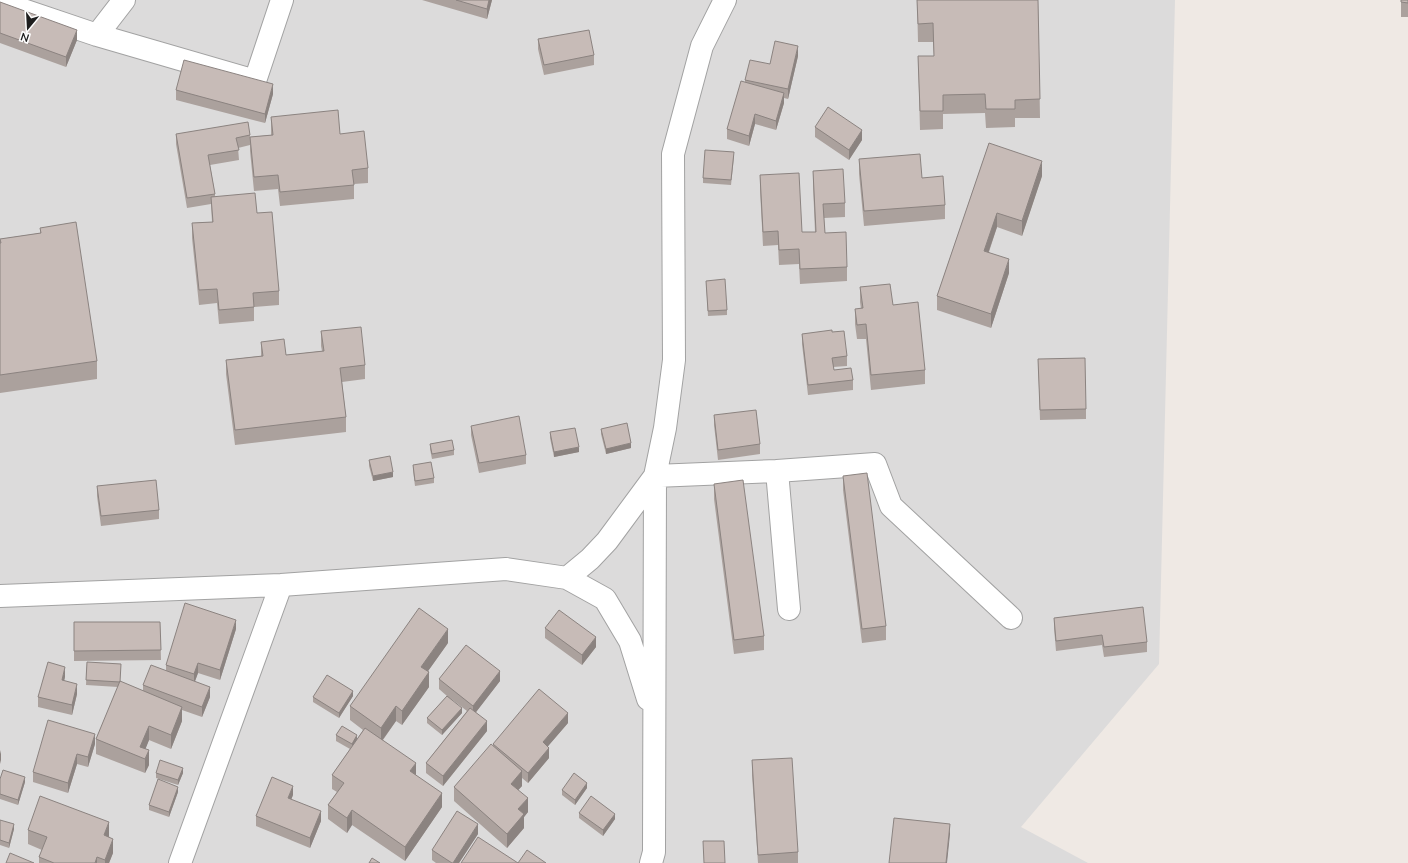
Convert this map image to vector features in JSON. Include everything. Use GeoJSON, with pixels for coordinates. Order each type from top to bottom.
{"type":"FeatureCollection","features":[{"type":"Feature","properties":{"kind":"street"},"geometry":{"type":"LineString","coordinates":[[3,0],[23,10],[97,35],[255,81],[282,0]]}},
{"type":"Feature","properties":{"kind":"street"},"geometry":{"type":"LineString","coordinates":[[97,35],[124,0]]}},
{"type":"Feature","properties":{"kind":"street"},"geometry":{"type":"LineString","coordinates":[[651,863],[654,852],[655,476],[666,428],[674,360],[673,154],[702,46],[725,0]]}},
{"type":"Feature","properties":{"kind":"street"},"geometry":{"type":"LineString","coordinates":[[655,476],[777,471],[875,464],[891,506],[1011,618]]}},
{"type":"Feature","properties":{"kind":"street"},"geometry":{"type":"LineString","coordinates":[[777,471],[789,610]]}},
{"type":"Feature","properties":{"kind":"street"},"geometry":{"type":"LineString","coordinates":[[567,578],[590,559],[607,541],[655,476]]}},
{"type":"Feature","properties":{"kind":"street"},"geometry":{"type":"LineString","coordinates":[[0,596],[281,585],[506,569],[567,578],[605,600],[630,641],[655,721]]}},
{"type":"Feature","properties":{"kind":"street"},"geometry":{"type":"LineString","coordinates":[[180,863],[281,585]]}},
{"type":"Feature","properties":{"kind":"shaded area"},"geometry":{"type":"Polygon","coordinates":[[[0,0],[1175,0],[1159,664],[1021,827],[1088,863],[0,863],[0,0]]]}},
{"type":"Feature","properties":{"kind":"building"},"geometry":{"type":"Polygon","coordinates":[[[456,0],[489,0],[487,9],[456,0]]]}},
{"type":"Feature","properties":{"kind":"building"},"geometry":{"type":"Polygon","coordinates":[[[917,0],[1038,0],[1040,99],[1015,100],[1015,109],[986,109],[985,94],[943,95],[943,111],[920,111],[918,56],[934,56],[933,23],[918,24],[917,0]]]}},
{"type":"Feature","properties":{"kind":"building"},"geometry":{"type":"Polygon","coordinates":[[[1401,0],[1408,0],[1408,3],[1401,2],[1401,0]]]}},
{"type":"Feature","properties":{"kind":"building"},"geometry":{"type":"Polygon","coordinates":[[[0,2],[77,30],[66,57],[0,33],[0,2]]]}},
{"type":"Feature","properties":{"kind":"building"},"geometry":{"type":"Polygon","coordinates":[[[589,30],[594,55],[544,65],[538,39],[589,30]]]}},
{"type":"Feature","properties":{"kind":"building"},"geometry":{"type":"Polygon","coordinates":[[[775,41],[798,46],[788,89],[745,80],[750,60],[770,64],[775,41]]]}},
{"type":"Feature","properties":{"kind":"building"},"geometry":{"type":"Polygon","coordinates":[[[184,60],[273,84],[265,114],[176,90],[184,60]]]}},
{"type":"Feature","properties":{"kind":"building"},"geometry":{"type":"Polygon","coordinates":[[[741,81],[784,93],[776,121],[755,114],[749,136],[727,129],[741,81]]]}},
{"type":"Feature","properties":{"kind":"building"},"geometry":{"type":"Polygon","coordinates":[[[828,107],[862,130],[849,150],[815,127],[828,107]]]}},
{"type":"Feature","properties":{"kind":"building"},"geometry":{"type":"Polygon","coordinates":[[[338,110],[340,134],[364,131],[368,168],[352,170],[354,185],[280,192],[278,175],[254,177],[250,137],[273,135],[271,117],[338,110]]]}},
{"type":"Feature","properties":{"kind":"building"},"geometry":{"type":"Polygon","coordinates":[[[248,122],[250,135],[236,138],[239,150],[208,155],[215,194],[187,198],[176,134],[248,122]]]}},
{"type":"Feature","properties":{"kind":"building"},"geometry":{"type":"Polygon","coordinates":[[[989,143],[1042,161],[1022,221],[997,213],[984,251],[1009,259],[991,314],[937,296],[989,143]]]}},
{"type":"Feature","properties":{"kind":"building"},"geometry":{"type":"Polygon","coordinates":[[[705,150],[734,152],[731,180],[703,178],[705,150]]]}},
{"type":"Feature","properties":{"kind":"building"},"geometry":{"type":"Polygon","coordinates":[[[920,154],[922,178],[943,176],[945,205],[864,211],[859,159],[920,154]]]}},
{"type":"Feature","properties":{"kind":"building"},"geometry":{"type":"Polygon","coordinates":[[[843,169],[845,203],[823,204],[825,233],[846,232],[847,267],[800,269],[799,249],[779,250],[778,231],[763,232],[760,175],[799,173],[802,232],[816,232],[813,171],[843,169]]]}},
{"type":"Feature","properties":{"kind":"building"},"geometry":{"type":"Polygon","coordinates":[[[255,193],[257,213],[272,212],[279,291],[253,293],[254,307],[219,310],[217,289],[199,290],[192,223],[213,222],[211,197],[255,193]]]}},
{"type":"Feature","properties":{"kind":"building"},"geometry":{"type":"Polygon","coordinates":[[[76,222],[97,361],[0,375],[0,239],[41,233],[40,228],[76,222]]]}},
{"type":"Feature","properties":{"kind":"building"},"geometry":{"type":"Polygon","coordinates":[[[725,279],[727,310],[708,311],[706,281],[725,279]]]}},
{"type":"Feature","properties":{"kind":"building"},"geometry":{"type":"Polygon","coordinates":[[[890,284],[893,305],[918,302],[925,370],[871,375],[866,324],[857,325],[855,309],[863,308],[860,287],[890,284]]]}},
{"type":"Feature","properties":{"kind":"building"},"geometry":{"type":"Polygon","coordinates":[[[361,327],[365,365],[340,368],[346,417],[235,430],[226,360],[263,356],[261,342],[284,339],[286,355],[324,351],[321,331],[361,327]]]}},
{"type":"Feature","properties":{"kind":"building"},"geometry":{"type":"Polygon","coordinates":[[[832,330],[832,332],[844,331],[847,356],[832,358],[834,370],[851,368],[853,380],[808,385],[802,334],[832,330]]]}},
{"type":"Feature","properties":{"kind":"building"},"geometry":{"type":"Polygon","coordinates":[[[1085,358],[1086,409],[1040,410],[1038,359],[1085,358]]]}},
{"type":"Feature","properties":{"kind":"building"},"geometry":{"type":"Polygon","coordinates":[[[756,410],[760,444],[718,450],[714,415],[756,410]]]}},
{"type":"Feature","properties":{"kind":"building"},"geometry":{"type":"Polygon","coordinates":[[[519,416],[526,455],[479,463],[471,426],[519,416]]]}},
{"type":"Feature","properties":{"kind":"building"},"geometry":{"type":"Polygon","coordinates":[[[627,423],[631,443],[606,449],[601,429],[627,423]]]}},
{"type":"Feature","properties":{"kind":"building"},"geometry":{"type":"Polygon","coordinates":[[[575,428],[579,447],[554,452],[550,432],[575,428]]]}},
{"type":"Feature","properties":{"kind":"building"},"geometry":{"type":"Polygon","coordinates":[[[452,440],[454,450],[432,454],[430,444],[452,440]]]}},
{"type":"Feature","properties":{"kind":"building"},"geometry":{"type":"Polygon","coordinates":[[[390,456],[393,472],[373,476],[369,460],[390,456]]]}},
{"type":"Feature","properties":{"kind":"building"},"geometry":{"type":"Polygon","coordinates":[[[431,462],[434,478],[415,481],[413,465],[431,462]]]}},
{"type":"Feature","properties":{"kind":"building"},"geometry":{"type":"Polygon","coordinates":[[[867,473],[886,626],[862,629],[843,476],[867,473]]]}},
{"type":"Feature","properties":{"kind":"building"},"geometry":{"type":"Polygon","coordinates":[[[156,480],[159,510],[101,516],[97,486],[156,480]]]}},
{"type":"Feature","properties":{"kind":"building"},"geometry":{"type":"Polygon","coordinates":[[[743,480],[764,636],[734,640],[714,484],[743,480]]]}},
{"type":"Feature","properties":{"kind":"building"},"geometry":{"type":"Polygon","coordinates":[[[185,603],[236,620],[220,670],[198,663],[194,674],[166,665],[185,603]]]}},
{"type":"Feature","properties":{"kind":"building"},"geometry":{"type":"Polygon","coordinates":[[[1143,607],[1147,642],[1104,647],[1102,635],[1056,641],[1054,618],[1143,607]]]}},
{"type":"Feature","properties":{"kind":"building"},"geometry":{"type":"Polygon","coordinates":[[[419,608],[448,629],[421,667],[429,672],[402,711],[396,706],[381,728],[350,706],[419,608]]]}},
{"type":"Feature","properties":{"kind":"building"},"geometry":{"type":"Polygon","coordinates":[[[559,610],[596,637],[582,655],[545,628],[559,610]]]}},
{"type":"Feature","properties":{"kind":"building"},"geometry":{"type":"Polygon","coordinates":[[[74,622],[160,622],[161,650],[74,651],[74,622]]]}},
{"type":"Feature","properties":{"kind":"building"},"geometry":{"type":"Polygon","coordinates":[[[466,645],[500,671],[473,706],[439,679],[466,645]]]}},
{"type":"Feature","properties":{"kind":"building"},"geometry":{"type":"Polygon","coordinates":[[[48,662],[65,667],[62,680],[77,684],[72,705],[38,697],[48,662]]]}},
{"type":"Feature","properties":{"kind":"building"},"geometry":{"type":"Polygon","coordinates":[[[87,662],[121,664],[120,682],[86,680],[87,662]]]}},
{"type":"Feature","properties":{"kind":"building"},"geometry":{"type":"Polygon","coordinates":[[[151,665],[210,687],[202,707],[143,685],[151,665]]]}},
{"type":"Feature","properties":{"kind":"building"},"geometry":{"type":"Polygon","coordinates":[[[327,675],[353,691],[339,713],[313,697],[327,675]]]}},
{"type":"Feature","properties":{"kind":"building"},"geometry":{"type":"Polygon","coordinates":[[[120,681],[182,707],[171,735],[149,726],[140,747],[149,750],[145,759],[96,739],[120,681]]]}},
{"type":"Feature","properties":{"kind":"building"},"geometry":{"type":"Polygon","coordinates":[[[539,689],[568,713],[543,742],[549,748],[528,773],[493,744],[539,689]]]}},
{"type":"Feature","properties":{"kind":"building"},"geometry":{"type":"Polygon","coordinates":[[[447,696],[462,708],[442,730],[427,718],[447,696]]]}},
{"type":"Feature","properties":{"kind":"building"},"geometry":{"type":"Polygon","coordinates":[[[470,708],[487,721],[443,776],[426,763],[470,708]]]}},
{"type":"Feature","properties":{"kind":"building"},"geometry":{"type":"Polygon","coordinates":[[[48,720],[95,734],[88,757],[77,754],[68,783],[33,772],[48,720]]]}},
{"type":"Feature","properties":{"kind":"building"},"geometry":{"type":"Polygon","coordinates":[[[342,726],[357,735],[352,744],[336,735],[342,726]]]}},
{"type":"Feature","properties":{"kind":"building"},"geometry":{"type":"Polygon","coordinates":[[[365,728],[416,763],[410,771],[442,793],[405,847],[352,810],[347,818],[328,805],[344,783],[332,775],[365,728]]]}},
{"type":"Feature","properties":{"kind":"building"},"geometry":{"type":"Polygon","coordinates":[[[491,744],[522,771],[511,784],[528,798],[518,809],[524,814],[507,834],[454,787],[491,744]]]}},
{"type":"Feature","properties":{"kind":"building"},"geometry":{"type":"Polygon","coordinates":[[[792,758],[798,852],[758,855],[752,760],[792,758]]]}},
{"type":"Feature","properties":{"kind":"building"},"geometry":{"type":"Polygon","coordinates":[[[160,760],[183,768],[178,780],[156,773],[160,760]]]}},
{"type":"Feature","properties":{"kind":"building"},"geometry":{"type":"Polygon","coordinates":[[[3,770],[25,777],[18,800],[0,794],[0,779],[3,770]]]}},
{"type":"Feature","properties":{"kind":"building"},"geometry":{"type":"Polygon","coordinates":[[[574,773],[587,783],[575,800],[562,790],[574,773]]]}},
{"type":"Feature","properties":{"kind":"building"},"geometry":{"type":"Polygon","coordinates":[[[272,777],[293,786],[288,798],[321,811],[310,838],[256,816],[272,777]]]}},
{"type":"Feature","properties":{"kind":"building"},"geometry":{"type":"Polygon","coordinates":[[[158,779],[178,787],[169,812],[149,805],[158,779]]]}},
{"type":"Feature","properties":{"kind":"building"},"geometry":{"type":"Polygon","coordinates":[[[40,796],[109,822],[104,835],[113,839],[105,860],[97,857],[95,863],[54,863],[39,857],[47,837],[28,830],[40,796]]]}},
{"type":"Feature","properties":{"kind":"building"},"geometry":{"type":"Polygon","coordinates":[[[591,796],[615,814],[603,830],[579,813],[591,796]]]}},
{"type":"Feature","properties":{"kind":"building"},"geometry":{"type":"Polygon","coordinates":[[[457,811],[478,824],[452,863],[432,850],[457,811]]]}},
{"type":"Feature","properties":{"kind":"building"},"geometry":{"type":"Polygon","coordinates":[[[894,818],[950,824],[946,863],[889,863],[894,818]]]}},
{"type":"Feature","properties":{"kind":"building"},"geometry":{"type":"Polygon","coordinates":[[[0,820],[14,824],[9,843],[0,840],[0,820]]]}},
{"type":"Feature","properties":{"kind":"building"},"geometry":{"type":"Polygon","coordinates":[[[478,837],[518,863],[461,863],[478,837]]]}},
{"type":"Feature","properties":{"kind":"building"},"geometry":{"type":"Polygon","coordinates":[[[703,841],[724,841],[725,863],[704,863],[703,841]]]}},
{"type":"Feature","properties":{"kind":"building"},"geometry":{"type":"Polygon","coordinates":[[[527,850],[546,863],[518,863],[527,850]]]}},
{"type":"Feature","properties":{"kind":"building"},"geometry":{"type":"Polygon","coordinates":[[[10,853],[34,863],[6,863],[10,853]]]}},
{"type":"Feature","properties":{"kind":"building"},"geometry":{"type":"Polygon","coordinates":[[[372,858],[380,863],[369,863],[372,858]]]}}]}
